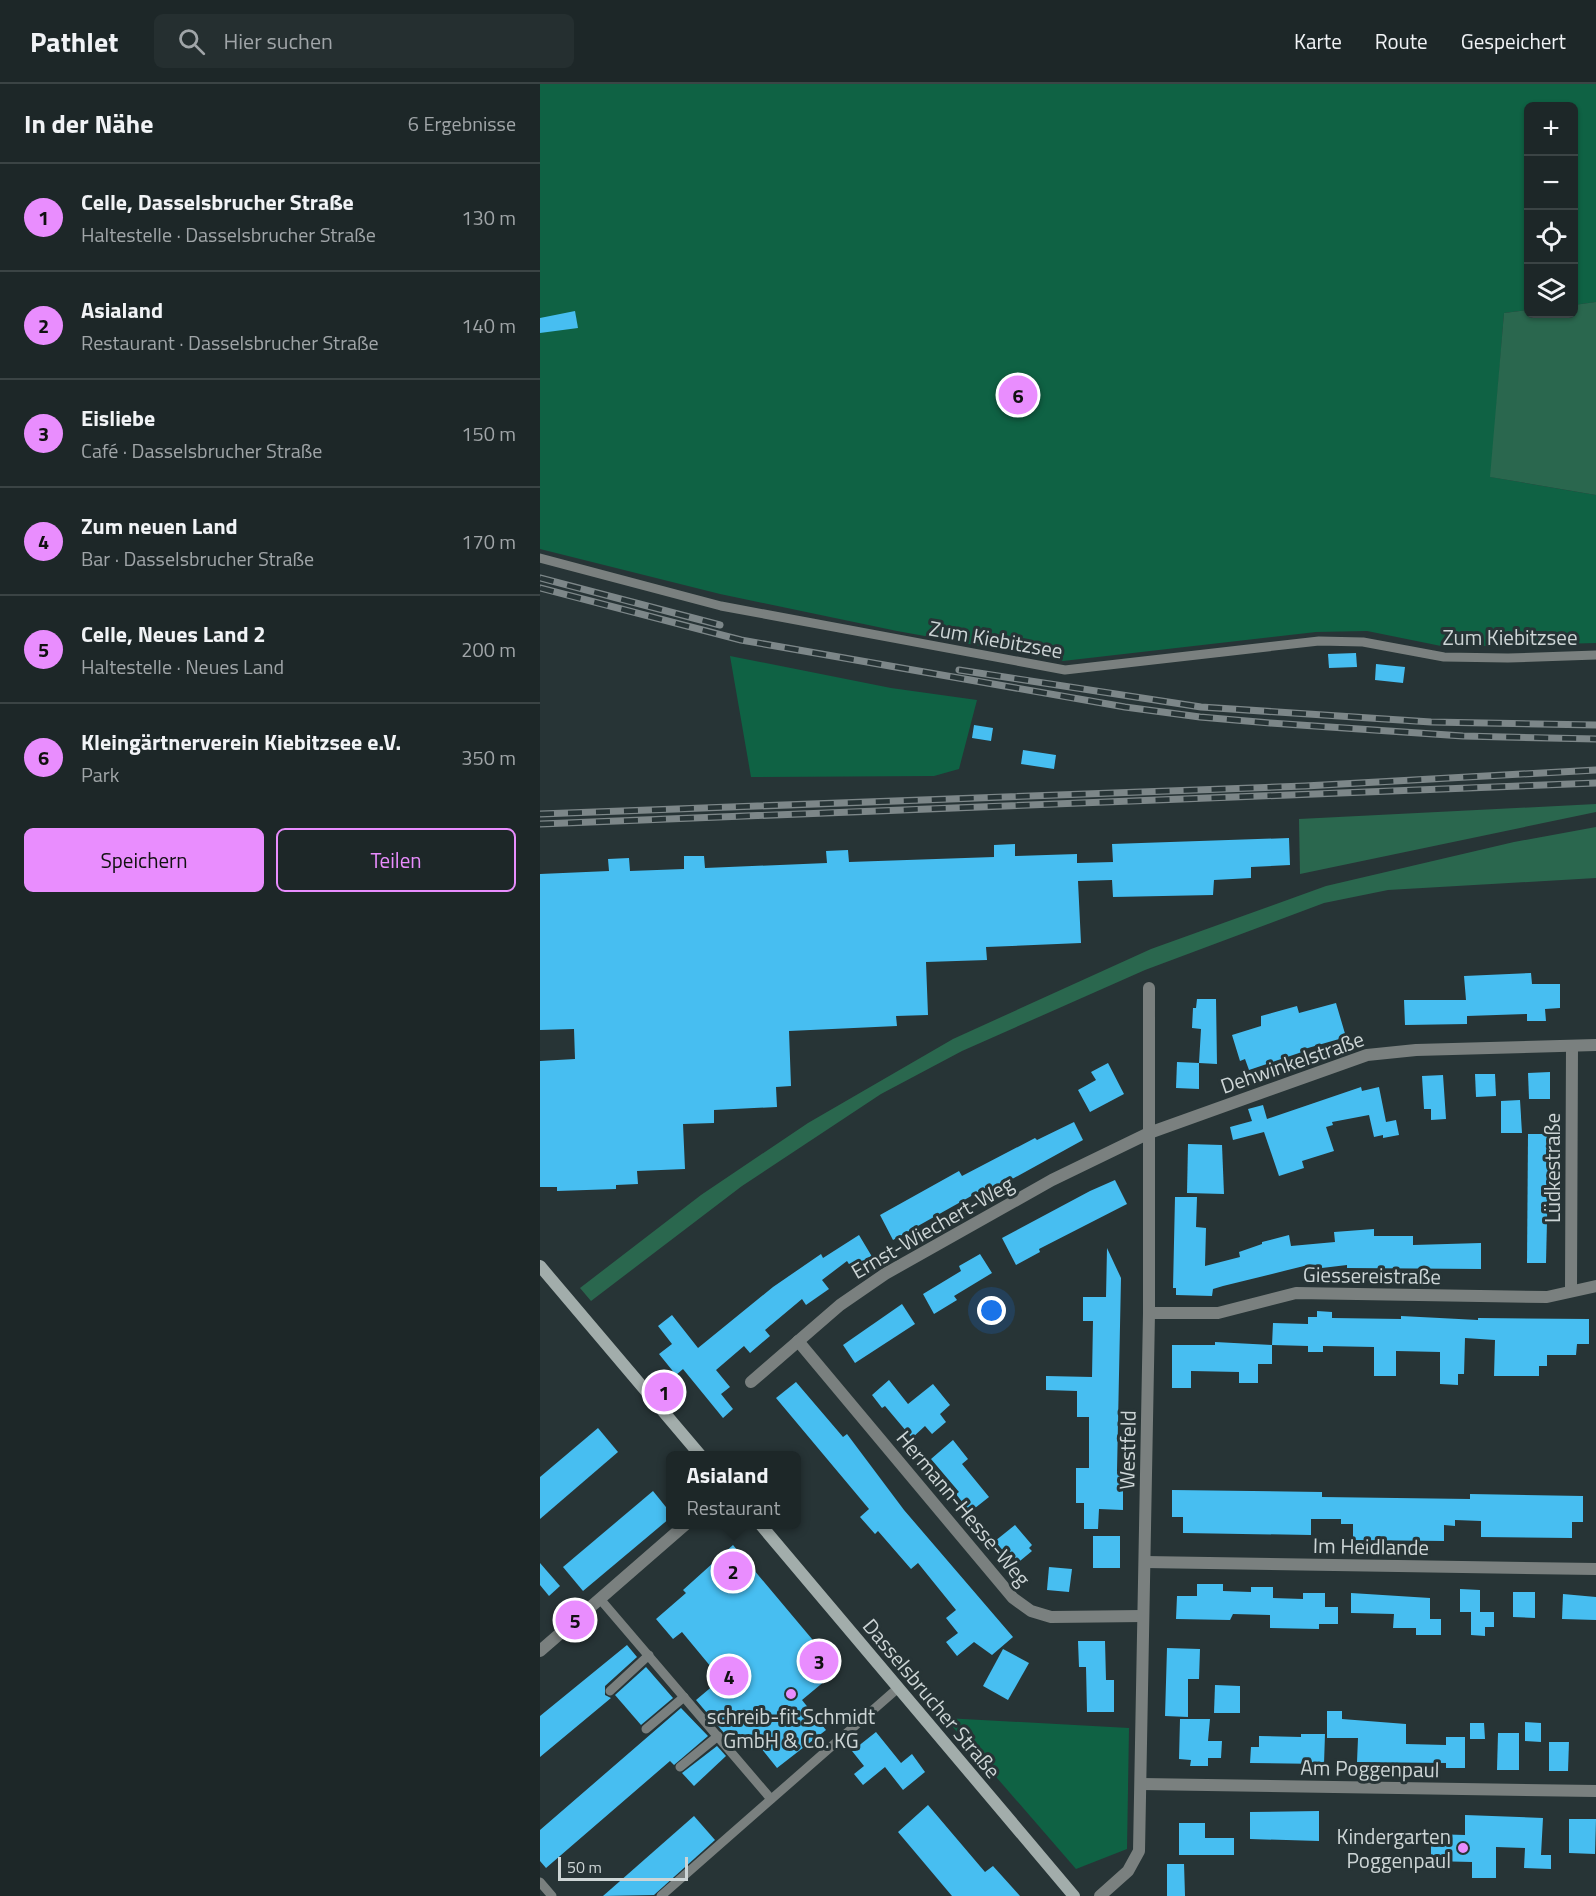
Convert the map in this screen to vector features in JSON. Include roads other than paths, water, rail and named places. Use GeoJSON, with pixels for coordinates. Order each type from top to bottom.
{"type":"FeatureCollection","features":[{"type":"Feature","properties":{"kind":"street","name":"Westfeld"},"geometry":{"type":"LineString","coordinates":[[1100,1896],[1128,1871],[1139,1851],[1149,1313],[1149,988]]}},
{"type":"Feature","properties":{"kind":"street","name":"Dehwinkelstraße"},"geometry":{"type":"LineString","coordinates":[[1149,1132],[1367,1055],[1416,1050],[1596,1045]]}},
{"type":"Feature","properties":{"kind":"street","name":"Lüdkestraße"},"geometry":{"type":"LineString","coordinates":[[1571,1289],[1572,1046]]}},
{"type":"Feature","properties":{"kind":"street","name":"Ernst-Wiechert-Weg"},"geometry":{"type":"LineString","coordinates":[[751,1382],[840,1305],[885,1274],[1052,1180],[1149,1132]]}},
{"type":"Feature","properties":{"kind":"street"},"geometry":{"type":"LineString","coordinates":[[540,1266],[698,1451]]}},
{"type":"Feature","properties":{"kind":"street","name":"Giessereistraße"},"geometry":{"type":"LineString","coordinates":[[1149,1313],[1218,1313],[1296,1293],[1547,1297],[1571,1289],[1596,1286]]}},
{"type":"Feature","properties":{"kind":"street","name":"Hermann-Hesse-Weg"},"geometry":{"type":"LineString","coordinates":[[798,1341],[1013,1598],[1031,1611],[1051,1617],[1143,1616]]}},
{"type":"Feature","properties":{"kind":"street"},"geometry":{"type":"LineString","coordinates":[[540,1652],[680,1529]]}},
{"type":"Feature","properties":{"kind":"street","name":"Dasselsbrucher Straße"},"geometry":{"type":"LineString","coordinates":[[764,1529],[1074,1896]]}},
{"type":"Feature","properties":{"kind":"street","name":"Im Heidlande"},"geometry":{"type":"LineString","coordinates":[[1145,1562],[1596,1569]]}},
{"type":"Feature","properties":{"kind":"street","name":"Am Poggenpaul"},"geometry":{"type":"LineString","coordinates":[[1142,1784],[1596,1791]]}},
{"type":"Feature","properties":{"kind":"lane","name":"Zum Kiebitzsee"},"geometry":{"type":"LineString","coordinates":[[540,558],[721,606],[1065,670],[1319,641],[1363,642],[1444,657],[1508,658],[1596,655]]}},
{"type":"Feature","properties":{"kind":"lane"},"geometry":{"type":"LineString","coordinates":[[600,1599],[771,1799]]}},
{"type":"Feature","properties":{"kind":"lane"},"geometry":{"type":"LineString","coordinates":[[610,1691],[648,1656]]}},
{"type":"Feature","properties":{"kind":"lane"},"geometry":{"type":"LineString","coordinates":[[661,1896],[898,1688]]}},
{"type":"Feature","properties":{"kind":"lane"},"geometry":{"type":"LineString","coordinates":[[646,1729],[684,1697]]}},
{"type":"Feature","properties":{"kind":"lane"},"geometry":{"type":"LineString","coordinates":[[680,1767],[718,1736]]}},
{"type":"Feature","properties":{"kind":"lane"},"geometry":{"type":"LineString","coordinates":[[540,1882],[552,1896]]}},
{"type":"Feature","properties":{"kind":"railway"},"geometry":{"type":"LineString","coordinates":[[540,578],[720,625]]}},
{"type":"Feature","properties":{"kind":"railway"},"geometry":{"type":"LineString","coordinates":[[540,588],[741,640],[1125,707],[1270,723],[1463,736],[1596,739]]}},
{"type":"Feature","properties":{"kind":"railway"},"geometry":{"type":"LineString","coordinates":[[959,670],[1201,707],[1431,722],[1596,725]]}},
{"type":"Feature","properties":{"kind":"railway"},"geometry":{"type":"LineString","coordinates":[[540,814],[1305,786],[1596,770]]}},
{"type":"Feature","properties":{"kind":"railway"},"geometry":{"type":"LineString","coordinates":[[540,824],[1596,783]]}},
{"type":"Feature","properties":{"kind":"place","name":"Kleingärtnerverein Kiebitzsee e.V."},"geometry":{"type":"Point","coordinates":[1018,395]}},
{"type":"Feature","properties":{"kind":"place","name":"Celle, Dasselsbrucher Straße"},"geometry":{"type":"Point","coordinates":[664,1392]}},
{"type":"Feature","properties":{"kind":"place","name":"Asialand"},"geometry":{"type":"Point","coordinates":[733,1571]}},
{"type":"Feature","properties":{"kind":"place","name":"Celle, Neues Land 2"},"geometry":{"type":"Point","coordinates":[575,1620]}},
{"type":"Feature","properties":{"kind":"place","name":"Eisliebe"},"geometry":{"type":"Point","coordinates":[819,1661]}},
{"type":"Feature","properties":{"kind":"place","name":"Zum neuen Land"},"geometry":{"type":"Point","coordinates":[729,1676]}},
{"type":"Feature","properties":{"kind":"place","name":"schreib-fit Schmidt GmbH & Co. KG"},"geometry":{"type":"Point","coordinates":[791,1694]}},
{"type":"Feature","properties":{"kind":"place","name":"Kindergarten Poggenpaul"},"geometry":{"type":"Point","coordinates":[1463,1848]}}]}
